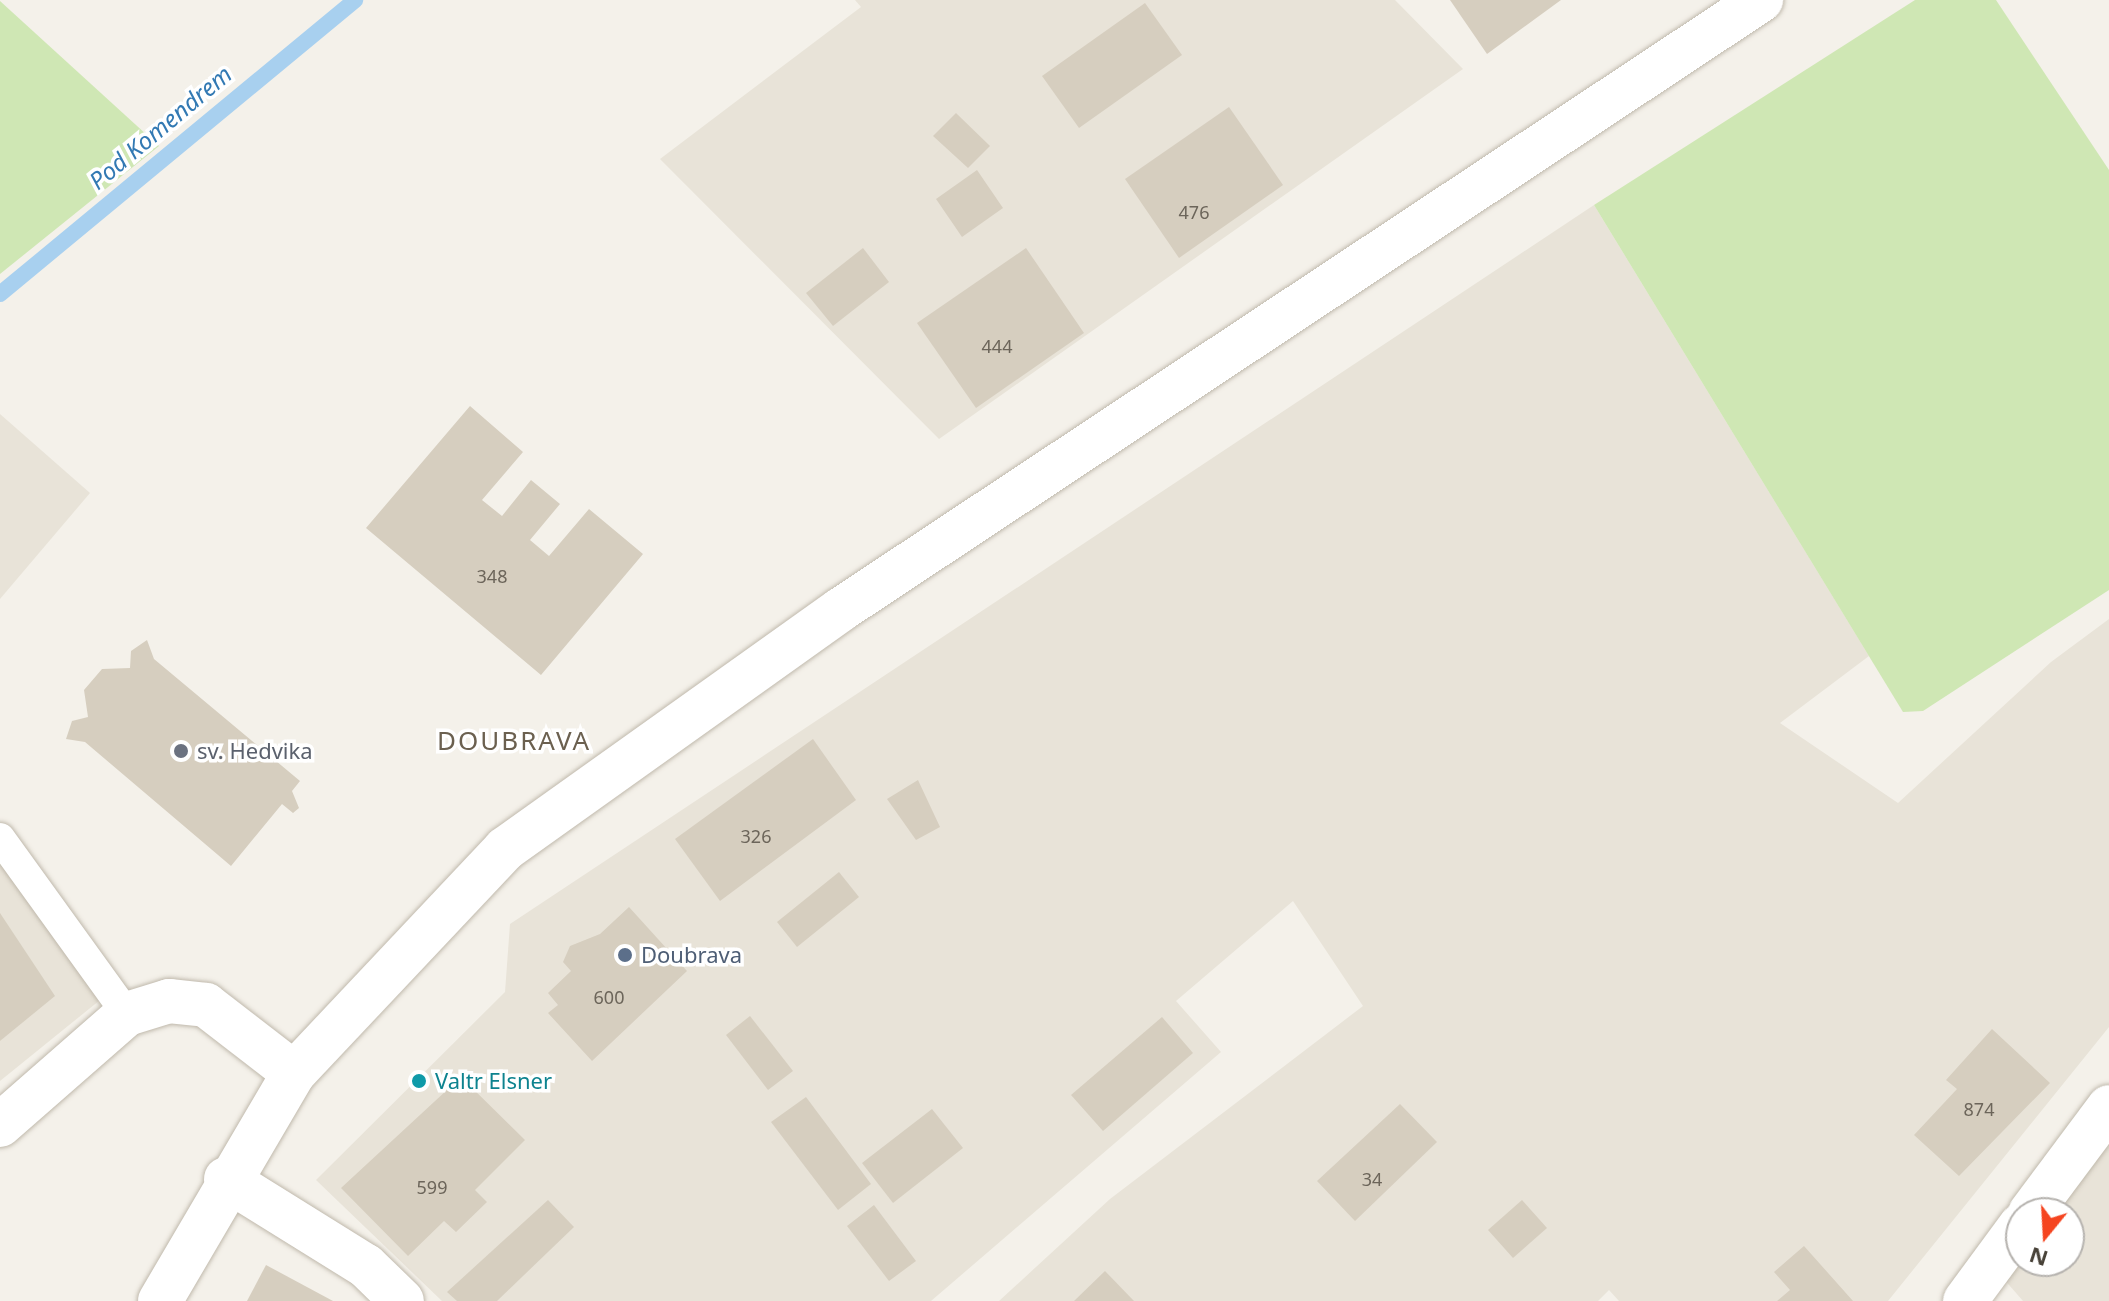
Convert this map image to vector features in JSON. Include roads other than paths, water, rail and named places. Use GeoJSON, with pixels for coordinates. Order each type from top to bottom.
{"type":"FeatureCollection","features":[{"type":"Feature","properties":{"kind":"street"},"geometry":{"type":"LineString","coordinates":[[160,1301],[226,1179],[294,1073],[505,849],[840,610],[1761,0]]}},
{"type":"Feature","properties":{"kind":"street"},"geometry":{"type":"LineString","coordinates":[[0,1125],[127,1014],[169,1001],[206,1005],[294,1073]]}},
{"type":"Feature","properties":{"kind":"street"},"geometry":{"type":"LineString","coordinates":[[2042,1197],[2109,1107]]}},
{"type":"Feature","properties":{"kind":"street"},"geometry":{"type":"LineString","coordinates":[[226,1179],[366,1266],[402,1301]]}},
{"type":"Feature","properties":{"kind":"street"},"geometry":{"type":"LineString","coordinates":[[1965,1301],[2005,1247]]}},
{"type":"Feature","properties":{"kind":"lane"},"geometry":{"type":"LineString","coordinates":[[0,838],[127,1014]]}},
{"type":"Feature","properties":{"kind":"waterway","name":"Pod Komendrem"},"geometry":{"type":"LineString","coordinates":[[0,294],[355,0]]}},
{"type":"Feature","properties":{"kind":"place","name":"sv. Hedvika"},"geometry":{"type":"Point","coordinates":[181,751]}},
{"type":"Feature","properties":{"kind":"place","name":"Doubrava"},"geometry":{"type":"Point","coordinates":[625,955]}},
{"type":"Feature","properties":{"kind":"place","name":"Valtr Elsner"},"geometry":{"type":"Point","coordinates":[419,1081]}},
{"type":"Feature","properties":{"kind":"district","name":"DOUBRAVA"},"geometry":{"type":"Point","coordinates":[514,741]}}]}
